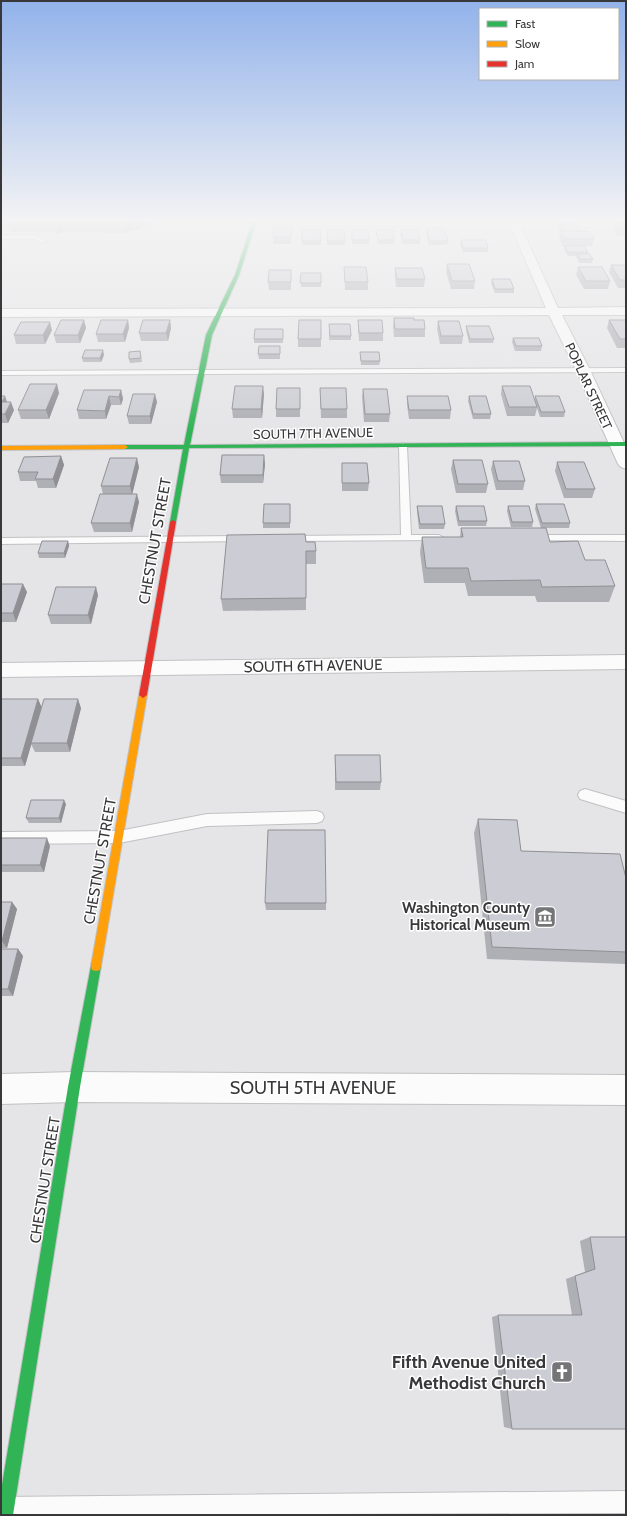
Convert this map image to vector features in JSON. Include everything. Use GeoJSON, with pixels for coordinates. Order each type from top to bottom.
{"type":"FeatureCollection","features":[{"type":"Feature","properties":{"kind":"street","name":"CHESTNUT STREET"},"geometry":{"type":"LineString","coordinates":[[4,1510],[74,1087],[186,448],[209,335],[231,291]]}},
{"type":"Feature","properties":{"kind":"street","name":"POPLAR STREET"},"geometry":{"type":"LineString","coordinates":[[545,291],[621,444],[626,464]]}},
{"type":"Feature","properties":{"kind":"street"},"geometry":{"type":"LineString","coordinates":[[1,313],[220,314],[626,311]]}},
{"type":"Feature","properties":{"kind":"street","name":"SOUTH 7TH AVENUE"},"geometry":{"type":"LineString","coordinates":[[1,448],[621,444]]}},
{"type":"Feature","properties":{"kind":"street","name":"SOUTH 6TH AVENUE"},"geometry":{"type":"LineString","coordinates":[[1,670],[626,662]]}},
{"type":"Feature","properties":{"kind":"street","name":"SOUTH 5TH AVENUE"},"geometry":{"type":"LineString","coordinates":[[1,1089],[74,1087],[626,1090]]}},
{"type":"Feature","properties":{"kind":"lane"},"geometry":{"type":"LineString","coordinates":[[1,373],[626,370]]}},
{"type":"Feature","properties":{"kind":"lane"},"geometry":{"type":"LineString","coordinates":[[403,446],[406,538]]}},
{"type":"Feature","properties":{"kind":"lane"},"geometry":{"type":"LineString","coordinates":[[282,539],[445,538]]}},
{"type":"Feature","properties":{"kind":"lane"},"geometry":{"type":"LineString","coordinates":[[524,538],[626,538]]}},
{"type":"Feature","properties":{"kind":"lane"},"geometry":{"type":"LineString","coordinates":[[1,541],[252,539]]}},
{"type":"Feature","properties":{"kind":"lane"},"geometry":{"type":"LineString","coordinates":[[585,795],[626,807]]}},
{"type":"Feature","properties":{"kind":"lane"},"geometry":{"type":"LineString","coordinates":[[1,838],[119,837],[207,820],[317,817]]}},
{"type":"Feature","properties":{"kind":"lane"},"geometry":{"type":"LineString","coordinates":[[4,1510],[626,1502]]}},
{"type":"Feature","properties":{"kind":"building"},"geometry":{"type":"Polygon","coordinates":[[[394,318],[414,318],[414,320],[424,320],[425,329],[395,329],[394,318]]]}},
{"type":"Feature","properties":{"kind":"building"},"geometry":{"type":"Polygon","coordinates":[[[61,320],[84,320],[78,335],[54,335],[61,320]]]}},
{"type":"Feature","properties":{"kind":"building"},"geometry":{"type":"Polygon","coordinates":[[[101,320],[128,320],[123,334],[96,334],[101,320]]]}},
{"type":"Feature","properties":{"kind":"building"},"geometry":{"type":"Polygon","coordinates":[[[143,320],[170,320],[166,333],[139,333],[143,320]]]}},
{"type":"Feature","properties":{"kind":"building"},"geometry":{"type":"Polygon","coordinates":[[[299,320],[321,320],[321,339],[298,339],[299,320]]]}},
{"type":"Feature","properties":{"kind":"building"},"geometry":{"type":"Polygon","coordinates":[[[358,320],[382,320],[383,333],[359,333],[358,320]]]}},
{"type":"Feature","properties":{"kind":"building"},"geometry":{"type":"Polygon","coordinates":[[[609,320],[626,320],[626,339],[620,339],[609,320]]]}},
{"type":"Feature","properties":{"kind":"building"},"geometry":{"type":"Polygon","coordinates":[[[438,321],[459,321],[463,336],[441,336],[438,321]]]}},
{"type":"Feature","properties":{"kind":"building"},"geometry":{"type":"Polygon","coordinates":[[[21,322],[50,322],[43,335],[14,335],[21,322]]]}},
{"type":"Feature","properties":{"kind":"building"},"geometry":{"type":"Polygon","coordinates":[[[329,324],[350,324],[351,336],[330,336],[329,324]]]}},
{"type":"Feature","properties":{"kind":"building"},"geometry":{"type":"Polygon","coordinates":[[[466,326],[489,326],[494,339],[470,339],[466,326]]]}},
{"type":"Feature","properties":{"kind":"building"},"geometry":{"type":"Polygon","coordinates":[[[255,329],[283,329],[283,339],[254,339],[255,329]]]}},
{"type":"Feature","properties":{"kind":"building"},"geometry":{"type":"Polygon","coordinates":[[[513,338],[539,338],[542,346],[516,346],[513,338]]]}},
{"type":"Feature","properties":{"kind":"building"},"geometry":{"type":"Polygon","coordinates":[[[259,346],[280,346],[280,354],[258,354],[259,346]]]}},
{"type":"Feature","properties":{"kind":"building"},"geometry":{"type":"Polygon","coordinates":[[[85,350],[103,350],[100,358],[82,358],[85,350]]]}},
{"type":"Feature","properties":{"kind":"building"},"geometry":{"type":"Polygon","coordinates":[[[140,351],[141,358],[129,359],[129,352],[140,351]]]}},
{"type":"Feature","properties":{"kind":"building"},"geometry":{"type":"Polygon","coordinates":[[[360,352],[379,352],[380,361],[361,361],[360,352]]]}},
{"type":"Feature","properties":{"kind":"building"},"geometry":{"type":"Polygon","coordinates":[[[30,384],[57,384],[46,410],[18,410],[30,384]]]}},
{"type":"Feature","properties":{"kind":"building"},"geometry":{"type":"Polygon","coordinates":[[[235,386],[263,386],[261,409],[232,409],[235,386]]]}},
{"type":"Feature","properties":{"kind":"building"},"geometry":{"type":"Polygon","coordinates":[[[502,386],[530,386],[537,407],[509,407],[502,386]]]}},
{"type":"Feature","properties":{"kind":"building"},"geometry":{"type":"Polygon","coordinates":[[[277,388],[300,388],[300,409],[276,409],[277,388]]]}},
{"type":"Feature","properties":{"kind":"building"},"geometry":{"type":"Polygon","coordinates":[[[320,388],[346,388],[347,409],[321,409],[320,388]]]}},
{"type":"Feature","properties":{"kind":"building"},"geometry":{"type":"Polygon","coordinates":[[[363,389],[387,389],[390,414],[365,414],[363,389]]]}},
{"type":"Feature","properties":{"kind":"building"},"geometry":{"type":"Polygon","coordinates":[[[84,390],[121,390],[119,397],[109,396],[105,411],[77,410],[84,390]]]}},
{"type":"Feature","properties":{"kind":"building"},"geometry":{"type":"Polygon","coordinates":[[[133,394],[155,394],[150,416],[127,416],[133,394]]]}},
{"type":"Feature","properties":{"kind":"building"},"geometry":{"type":"Polygon","coordinates":[[[1,396],[5,396],[2,402],[11,402],[5,414],[1,414],[1,396]]]}},
{"type":"Feature","properties":{"kind":"building"},"geometry":{"type":"Polygon","coordinates":[[[407,396],[448,396],[451,410],[409,410],[407,396]]]}},
{"type":"Feature","properties":{"kind":"building"},"geometry":{"type":"Polygon","coordinates":[[[469,396],[486,396],[491,414],[473,414],[469,396]]]}},
{"type":"Feature","properties":{"kind":"building"},"geometry":{"type":"Polygon","coordinates":[[[535,396],[559,396],[565,412],[541,412],[535,396]]]}},
{"type":"Feature","properties":{"kind":"building"},"geometry":{"type":"Polygon","coordinates":[[[222,455],[264,455],[263,475],[220,475],[222,455]]]}},
{"type":"Feature","properties":{"kind":"building"},"geometry":{"type":"Polygon","coordinates":[[[61,456],[53,479],[35,479],[38,472],[18,472],[24,457],[61,456]]]}},
{"type":"Feature","properties":{"kind":"building"},"geometry":{"type":"Polygon","coordinates":[[[110,458],[137,458],[130,486],[101,486],[110,458]]]}},
{"type":"Feature","properties":{"kind":"building"},"geometry":{"type":"Polygon","coordinates":[[[453,460],[482,460],[488,484],[458,484],[453,460]]]}},
{"type":"Feature","properties":{"kind":"building"},"geometry":{"type":"Polygon","coordinates":[[[493,461],[519,461],[525,481],[498,481],[493,461]]]}},
{"type":"Feature","properties":{"kind":"building"},"geometry":{"type":"Polygon","coordinates":[[[557,462],[584,462],[595,489],[566,489],[557,462]]]}},
{"type":"Feature","properties":{"kind":"building"},"geometry":{"type":"Polygon","coordinates":[[[342,463],[367,463],[369,483],[342,483],[342,463]]]}},
{"type":"Feature","properties":{"kind":"building"},"geometry":{"type":"Polygon","coordinates":[[[100,494],[137,494],[130,523],[91,523],[100,494]]]}},
{"type":"Feature","properties":{"kind":"building"},"geometry":{"type":"Polygon","coordinates":[[[264,504],[290,504],[290,523],[263,523],[264,504]]]}},
{"type":"Feature","properties":{"kind":"building"},"geometry":{"type":"Polygon","coordinates":[[[536,504],[564,504],[570,523],[542,523],[536,504]]]}},
{"type":"Feature","properties":{"kind":"building"},"geometry":{"type":"Polygon","coordinates":[[[417,506],[442,506],[445,524],[420,524],[417,506]]]}},
{"type":"Feature","properties":{"kind":"building"},"geometry":{"type":"Polygon","coordinates":[[[456,506],[484,506],[487,521],[459,521],[456,506]]]}},
{"type":"Feature","properties":{"kind":"building"},"geometry":{"type":"Polygon","coordinates":[[[508,506],[529,506],[533,522],[512,522],[508,506]]]}},
{"type":"Feature","properties":{"kind":"building"},"geometry":{"type":"Polygon","coordinates":[[[461,528],[546,528],[550,542],[578,541],[585,560],[605,560],[615,586],[542,587],[540,580],[471,581],[468,568],[426,568],[422,537],[463,537],[461,528]]]}},
{"type":"Feature","properties":{"kind":"building"},"geometry":{"type":"Polygon","coordinates":[[[305,534],[306,542],[315,542],[316,551],[306,551],[306,598],[221,599],[227,535],[305,534]]]}},
{"type":"Feature","properties":{"kind":"building"},"geometry":{"type":"Polygon","coordinates":[[[42,541],[68,541],[64,553],[38,553],[42,541]]]}},
{"type":"Feature","properties":{"kind":"building"},"geometry":{"type":"Polygon","coordinates":[[[1,584],[23,584],[13,613],[1,613],[1,584]]]}},
{"type":"Feature","properties":{"kind":"building"},"geometry":{"type":"Polygon","coordinates":[[[56,587],[96,587],[88,615],[48,615],[56,587]]]}},
{"type":"Feature","properties":{"kind":"building"},"geometry":{"type":"Polygon","coordinates":[[[1,699],[38,699],[21,758],[1,758],[1,699]]]}},
{"type":"Feature","properties":{"kind":"building"},"geometry":{"type":"Polygon","coordinates":[[[44,699],[78,699],[67,743],[31,743],[44,699]]]}},
{"type":"Feature","properties":{"kind":"building"},"geometry":{"type":"Polygon","coordinates":[[[335,755],[380,755],[381,782],[336,782],[335,755]]]}},
{"type":"Feature","properties":{"kind":"building"},"geometry":{"type":"Polygon","coordinates":[[[31,800],[64,800],[59,818],[26,818],[31,800]]]}},
{"type":"Feature","properties":{"kind":"building"},"geometry":{"type":"Polygon","coordinates":[[[478,819],[517,820],[521,851],[620,854],[626,878],[626,952],[492,947],[478,819]]]}},
{"type":"Feature","properties":{"kind":"building"},"geometry":{"type":"Polygon","coordinates":[[[268,830],[325,830],[326,903],[265,903],[268,830]]]}},
{"type":"Feature","properties":{"kind":"building"},"geometry":{"type":"Polygon","coordinates":[[[1,838],[47,838],[40,865],[1,865],[1,838]]]}},
{"type":"Feature","properties":{"kind":"building"},"geometry":{"type":"Polygon","coordinates":[[[1,902],[12,902],[2,941],[1,941],[1,902]]]}},
{"type":"Feature","properties":{"kind":"building"},"geometry":{"type":"Polygon","coordinates":[[[1,949],[18,949],[8,989],[1,989],[1,949]]]}},
{"type":"Feature","properties":{"kind":"building","name":"Fifth Avenue United Methodist Church"},"geometry":{"type":"Polygon","coordinates":[[[590,1237],[626,1237],[626,1429],[512,1429],[498,1315],[582,1315],[575,1276],[595,1269],[590,1237]]]}},
{"type":"Feature","properties":{"kind":"traffic: fast"},"geometry":{"type":"LineString","coordinates":[[173,522],[186,448],[209,335],[230,291]]}},
{"type":"Feature","properties":{"kind":"traffic: fast"},"geometry":{"type":"LineString","coordinates":[[125,447],[626,444]]}},
{"type":"Feature","properties":{"kind":"traffic: fast"},"geometry":{"type":"LineString","coordinates":[[5,1515],[74,1087],[96,966]]}},
{"type":"Feature","properties":{"kind":"traffic: slow"},"geometry":{"type":"LineString","coordinates":[[1,448],[125,447]]}},
{"type":"Feature","properties":{"kind":"traffic: slow"},"geometry":{"type":"LineString","coordinates":[[96,966],[143,695]]}},
{"type":"Feature","properties":{"kind":"traffic: jam"},"geometry":{"type":"LineString","coordinates":[[143,695],[173,522]]}},
{"type":"Feature","properties":{"kind":"place","name":"Washington County Historical Museum"},"geometry":{"type":"Point","coordinates":[545,917]}},
{"type":"Feature","properties":{"kind":"place","name":"Fifth Avenue United Methodist Church"},"geometry":{"type":"Point","coordinates":[562,1372]}}]}
